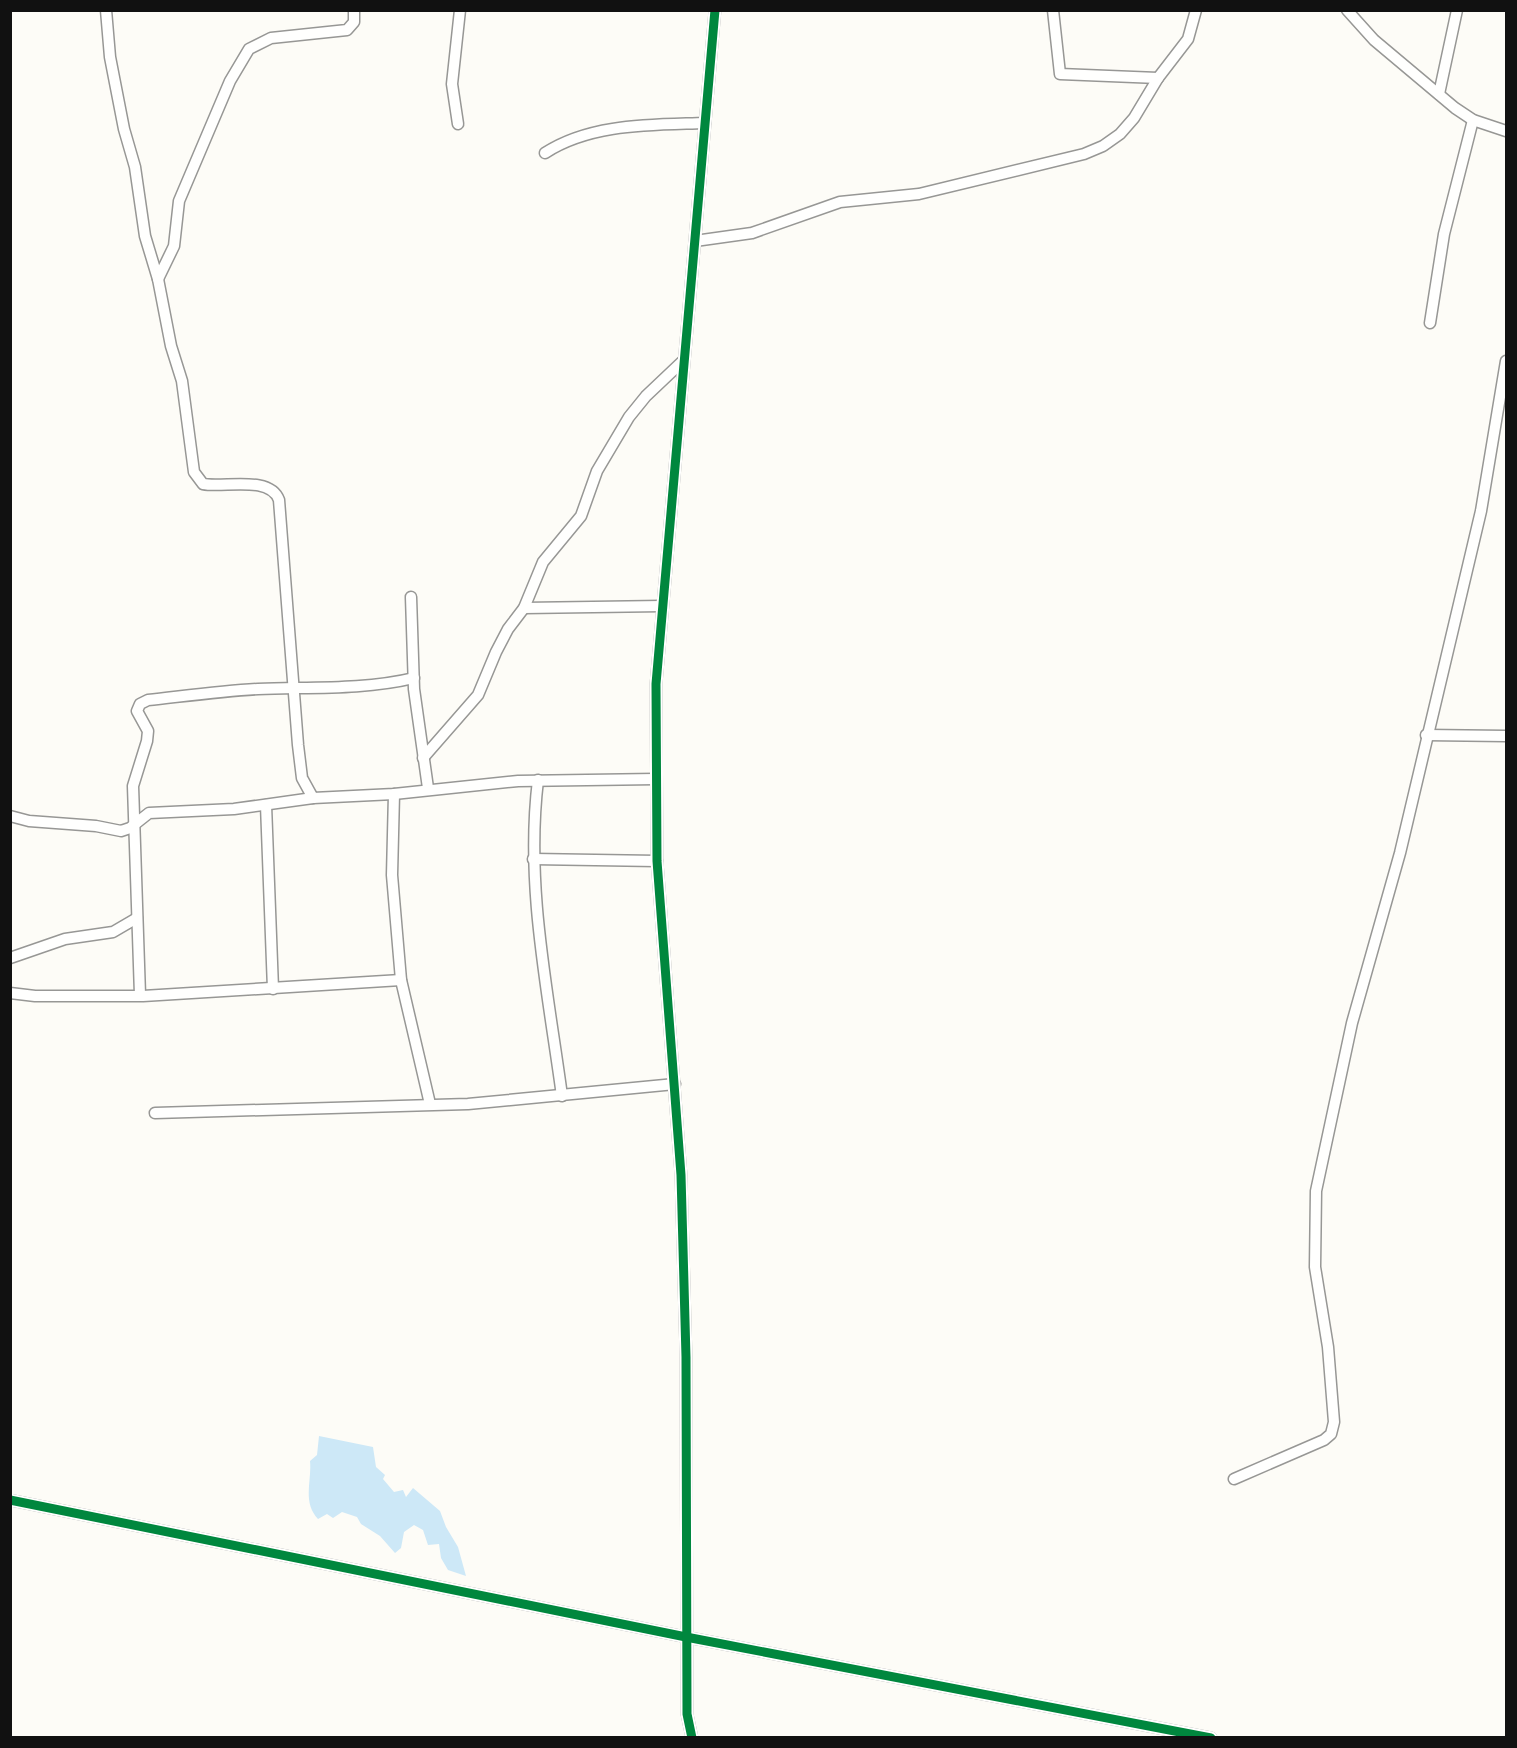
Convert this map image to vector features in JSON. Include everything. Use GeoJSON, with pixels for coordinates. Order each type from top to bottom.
{"type":"FeatureCollection","features":[{"type":"Feature","properties":{"kind":"street"},"geometry":{"type":"LineString","coordinates":[[106,10],[110,57],[124,129],[135,167],[144,236],[158,279],[171,346],[183,381],[189,442],[197,478],[210,485],[267,487],[277,493],[279,500],[302,778],[313,798]]}},
{"type":"Feature","properties":{"kind":"street"},"geometry":{"type":"LineString","coordinates":[[158,279],[174,246],[179,201],[242,58],[259,42],[271,38],[347,30],[354,22],[354,10]]}},
{"type":"Feature","properties":{"kind":"street"},"geometry":{"type":"LineString","coordinates":[[458,124],[452,84],[460,10]]}},
{"type":"Feature","properties":{"kind":"street"},"geometry":{"type":"LineString","coordinates":[[692,1737],[687,1713],[686,1357],[681,1175],[657,861],[656,684],[715,10]]}},
{"type":"Feature","properties":{"kind":"street"},"geometry":{"type":"LineString","coordinates":[[1053,10],[1060,74],[1158,78]]}},
{"type":"Feature","properties":{"kind":"street"},"geometry":{"type":"LineString","coordinates":[[695,241],[752,233],[840,202],[919,194],[1084,154],[1103,146],[1120,134],[1134,118],[1158,78],[1188,39],[1196,10]]}},
{"type":"Feature","properties":{"kind":"street"},"geometry":{"type":"LineString","coordinates":[[1347,10],[1382,47],[1473,120],[1506,131]]}},
{"type":"Feature","properties":{"kind":"street"},"geometry":{"type":"LineString","coordinates":[[1439,94],[1456,10]]}},
{"type":"Feature","properties":{"kind":"street"},"geometry":{"type":"LineString","coordinates":[[1430,323],[1444,234],[1473,120]]}},
{"type":"Feature","properties":{"kind":"street"},"geometry":{"type":"LineString","coordinates":[[545,153],[574,138],[619,128],[705,123]]}},
{"type":"Feature","properties":{"kind":"street"},"geometry":{"type":"LineString","coordinates":[[423,758],[477,695],[508,629],[524,608],[543,562],[581,516],[597,471],[629,417],[645,396],[684,360]]}},
{"type":"Feature","properties":{"kind":"street"},"geometry":{"type":"LineString","coordinates":[[1234,1479],[1324,1440],[1331,1434],[1334,1422],[1316,1267],[1316,1191],[1352,1023],[1400,853],[1426,735],[1481,511],[1506,361]]}},
{"type":"Feature","properties":{"kind":"street"},"geometry":{"type":"LineString","coordinates":[[411,597],[414,678],[428,788]]}},
{"type":"Feature","properties":{"kind":"street"},"geometry":{"type":"LineString","coordinates":[[524,608],[662,606]]}},
{"type":"Feature","properties":{"kind":"street"},"geometry":{"type":"LineString","coordinates":[[140,995],[133,786],[148,731],[137,711],[140,704],[148,700],[246,690],[293,690],[393,683],[414,678]]}},
{"type":"Feature","properties":{"kind":"street"},"geometry":{"type":"LineString","coordinates":[[1426,735],[1506,736]]}},
{"type":"Feature","properties":{"kind":"street"},"geometry":{"type":"LineString","coordinates":[[10,816],[29,821],[96,826],[117,831],[126,830],[149,813],[266,805],[313,798],[394,794],[428,788],[538,780],[656,779]]}},
{"type":"Feature","properties":{"kind":"street"},"geometry":{"type":"LineString","coordinates":[[538,780],[532,827],[534,887],[562,1096]]}},
{"type":"Feature","properties":{"kind":"street"},"geometry":{"type":"LineString","coordinates":[[394,794],[392,875],[401,980],[430,1104]]}},
{"type":"Feature","properties":{"kind":"street"},"geometry":{"type":"LineString","coordinates":[[266,805],[273,989]]}},
{"type":"Feature","properties":{"kind":"street"},"geometry":{"type":"LineString","coordinates":[[533,859],[657,861]]}},
{"type":"Feature","properties":{"kind":"street"},"geometry":{"type":"LineString","coordinates":[[10,958],[65,939],[113,932],[137,918]]}},
{"type":"Feature","properties":{"kind":"street"},"geometry":{"type":"LineString","coordinates":[[10,993],[35,996],[140,995],[401,980]]}},
{"type":"Feature","properties":{"kind":"street"},"geometry":{"type":"LineString","coordinates":[[155,1113],[468,1104],[675,1084]]}},
{"type":"Feature","properties":{"kind":"street"},"geometry":{"type":"LineString","coordinates":[[10,1500],[686,1637],[1211,1737]]}},
{"type":"Feature","properties":{"kind":"water"},"geometry":{"type":"Polygon","coordinates":[[[319,1436],[373,1447],[376,1467],[385,1475],[383,1479],[394,1492],[403,1490],[406,1497],[413,1488],[440,1511],[458,1547],[466,1576],[448,1570],[441,1558],[439,1544],[428,1545],[423,1530],[414,1525],[404,1532],[401,1548],[395,1553],[380,1536],[361,1524],[357,1517],[342,1512],[333,1518],[327,1514],[318,1519],[310,1506],[309,1491],[310,1461],[317,1455],[319,1436]]]}},
{"type":"Feature","properties":{"kind":"cycle path"},"geometry":{"type":"LineString","coordinates":[[692,1738],[687,1714],[686,1357],[681,1175],[657,861],[656,684],[715,10]]}},
{"type":"Feature","properties":{"kind":"cycle path"},"geometry":{"type":"LineString","coordinates":[[10,1500],[686,1637],[1211,1738]]}}]}
